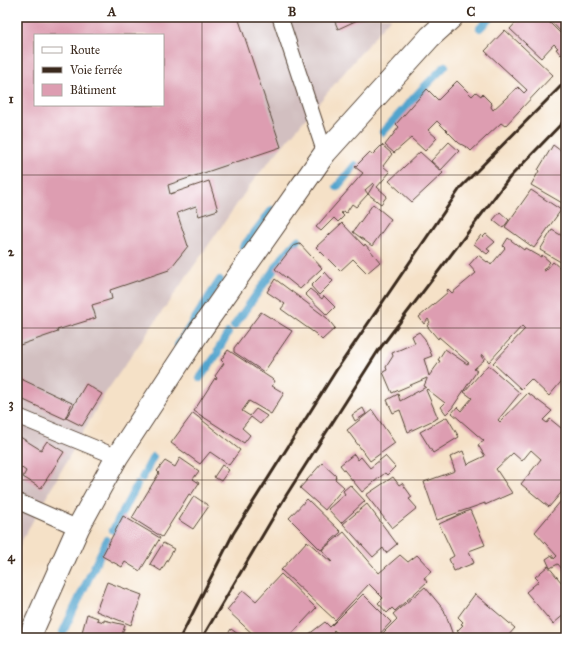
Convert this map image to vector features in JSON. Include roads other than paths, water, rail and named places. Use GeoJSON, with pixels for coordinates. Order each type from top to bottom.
{"type":"FeatureCollection","features":[{"type":"Feature","properties":{"kind":"street"},"geometry":{"type":"LineString","coordinates":[[29,638],[78,528],[117,457],[196,335],[325,153],[430,37],[452,17]]}},
{"type":"Feature","properties":{"kind":"lane"},"geometry":{"type":"LineString","coordinates":[[280,17],[325,153]]}},
{"type":"Feature","properties":{"kind":"lane"},"geometry":{"type":"LineString","coordinates":[[17,416],[117,457]]}},
{"type":"Feature","properties":{"kind":"lane"},"geometry":{"type":"LineString","coordinates":[[17,501],[78,528]]}},
{"type":"Feature","properties":{"kind":"waterway"},"geometry":{"type":"LineString","coordinates":[[480,28],[491,17]]}},
{"type":"Feature","properties":{"kind":"waterway"},"geometry":{"type":"LineString","coordinates":[[383,132],[445,66]]}},
{"type":"Feature","properties":{"kind":"waterway"},"geometry":{"type":"LineString","coordinates":[[337,187],[355,165]]}},
{"type":"Feature","properties":{"kind":"waterway"},"geometry":{"type":"LineString","coordinates":[[243,247],[272,210]]}},
{"type":"Feature","properties":{"kind":"waterway"},"geometry":{"type":"LineString","coordinates":[[234,326],[283,257],[298,240]]}},
{"type":"Feature","properties":{"kind":"waterway"},"geometry":{"type":"LineString","coordinates":[[178,345],[220,280]]}},
{"type":"Feature","properties":{"kind":"waterway"},"geometry":{"type":"LineString","coordinates":[[218,350],[228,333]]}},
{"type":"Feature","properties":{"kind":"waterway"},"geometry":{"type":"LineString","coordinates":[[200,378],[218,353]]}},
{"type":"Feature","properties":{"kind":"waterway"},"geometry":{"type":"LineString","coordinates":[[142,478],[153,457]]}},
{"type":"Feature","properties":{"kind":"waterway"},"geometry":{"type":"LineString","coordinates":[[113,530],[137,485]]}},
{"type":"Feature","properties":{"kind":"waterway"},"geometry":{"type":"LineString","coordinates":[[63,632],[107,540]]}},
{"type":"Feature","properties":{"kind":"railway"},"geometry":{"type":"LineString","coordinates":[[180,638],[233,534],[337,369],[461,187],[566,81]]}},
{"type":"Feature","properties":{"kind":"railway"},"geometry":{"type":"LineString","coordinates":[[202,638],[287,494],[378,351],[510,177],[566,119]]}}]}
